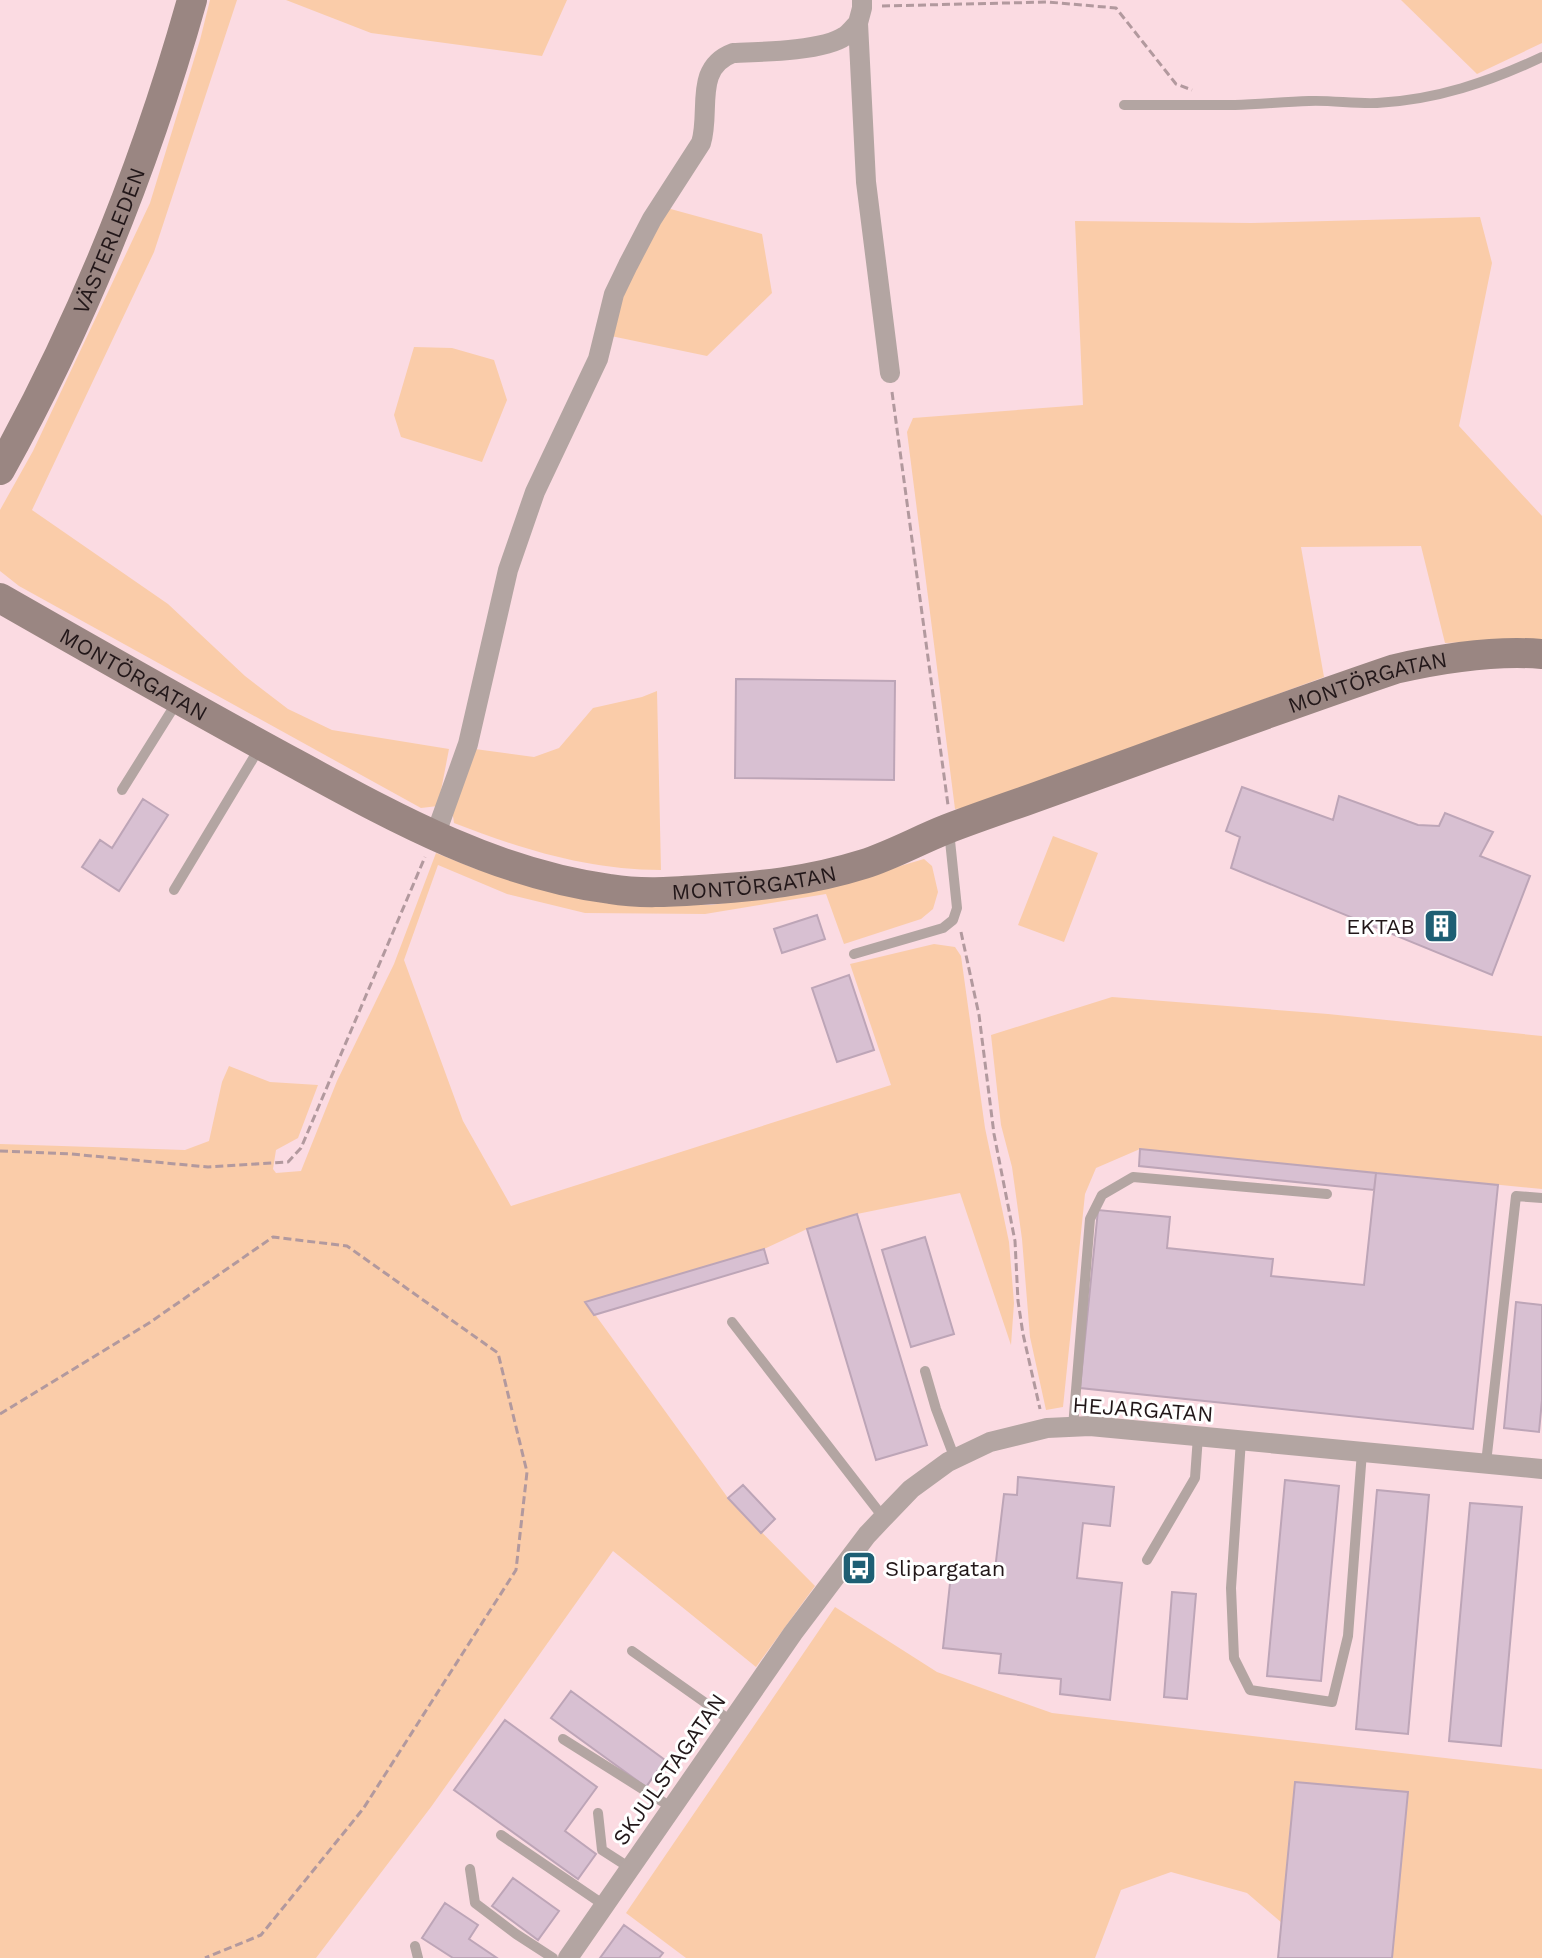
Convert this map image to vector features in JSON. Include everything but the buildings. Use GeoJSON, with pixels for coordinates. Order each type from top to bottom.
{"type":"FeatureCollection","features":[{"type":"Feature","properties":{"kind":"street","name":"VÄSTERLEDEN"},"geometry":{"type":"LineString","coordinates":[[0,470],[70,334],[116,226],[161,104],[192,0]]}},
{"type":"Feature","properties":{"kind":"street"},"geometry":{"type":"LineString","coordinates":[[860,10],[866,182],[890,373]]}},
{"type":"Feature","properties":{"kind":"street"},"geometry":{"type":"LineString","coordinates":[[435,836],[468,744],[508,570],[535,492],[598,359],[614,294],[623,275],[652,219],[701,143],[707,79],[713,67],[723,57],[733,53],[820,46],[836,41],[847,35],[860,10]]}},
{"type":"Feature","properties":{"kind":"street","name":"MONTÖRGATAN"},"geometry":{"type":"LineString","coordinates":[[0,598],[178,700],[435,836],[491,860],[552,878],[612,890],[664,892],[783,883],[826,875],[867,863],[949,829],[1395,669],[1460,656],[1542,654]]}},
{"type":"Feature","properties":{"kind":"street","name":"HEJARGATAN"},"geometry":{"type":"LineString","coordinates":[[811,1609],[867,1535],[911,1489],[955,1459],[990,1442],[1044,1429],[1090,1426],[1542,1469]]}},
{"type":"Feature","properties":{"kind":"street","name":"SKJULSTAGATAN"},"geometry":{"type":"LineString","coordinates":[[568,1958],[811,1609]]}},
{"type":"Feature","properties":{"kind":"lane"},"geometry":{"type":"LineString","coordinates":[[1124,105],[1396,102],[1473,85],[1542,57]]}},
{"type":"Feature","properties":{"kind":"lane"},"geometry":{"type":"LineString","coordinates":[[122,790],[178,700]]}},
{"type":"Feature","properties":{"kind":"lane"},"geometry":{"type":"LineString","coordinates":[[174,890],[261,745]]}},
{"type":"Feature","properties":{"kind":"lane"},"geometry":{"type":"LineString","coordinates":[[854,954],[943,928],[953,920],[957,908],[949,829]]}},
{"type":"Feature","properties":{"kind":"lane"},"geometry":{"type":"LineString","coordinates":[[1073,1427],[1090,1219],[1102,1195],[1133,1177],[1327,1194]]}},
{"type":"Feature","properties":{"kind":"lane"},"geometry":{"type":"LineString","coordinates":[[1486,1463],[1516,1196],[1542,1198]]}},
{"type":"Feature","properties":{"kind":"lane"},"geometry":{"type":"LineString","coordinates":[[732,1322],[883,1517]]}},
{"type":"Feature","properties":{"kind":"lane"},"geometry":{"type":"LineString","coordinates":[[925,1371],[955,1459]]}},
{"type":"Feature","properties":{"kind":"lane"},"geometry":{"type":"LineString","coordinates":[[1147,1560],[1195,1478],[1198,1436]]}},
{"type":"Feature","properties":{"kind":"lane"},"geometry":{"type":"LineString","coordinates":[[1241,1440],[1231,1588],[1234,1658],[1250,1690],[1332,1702],[1348,1636],[1362,1452]]}},
{"type":"Feature","properties":{"kind":"lane"},"geometry":{"type":"LineString","coordinates":[[632,1651],[731,1721]]}},
{"type":"Feature","properties":{"kind":"lane"},"geometry":{"type":"LineString","coordinates":[[563,1739],[671,1807]]}},
{"type":"Feature","properties":{"kind":"lane"},"geometry":{"type":"LineString","coordinates":[[598,1813],[602,1850],[630,1868]]}},
{"type":"Feature","properties":{"kind":"lane"},"geometry":{"type":"LineString","coordinates":[[501,1835],[604,1905]]}},
{"type":"Feature","properties":{"kind":"lane"},"geometry":{"type":"LineString","coordinates":[[470,1869],[475,1903],[553,1958]]}},
{"type":"Feature","properties":{"kind":"lane"},"geometry":{"type":"LineString","coordinates":[[415,1946],[418,1958]]}},
{"type":"Feature","properties":{"kind":"path"},"geometry":{"type":"LineString","coordinates":[[860,10],[893,5],[1048,2],[1116,8],[1176,84],[1200,92]]}},
{"type":"Feature","properties":{"kind":"path"},"geometry":{"type":"LineString","coordinates":[[890,373],[949,829]]}},
{"type":"Feature","properties":{"kind":"path"},"geometry":{"type":"LineString","coordinates":[[0,1151],[71,1154],[208,1167],[288,1162],[301,1148],[435,836]]}},
{"type":"Feature","properties":{"kind":"path"},"geometry":{"type":"LineString","coordinates":[[957,908],[979,1015],[996,1149],[1015,1241],[1023,1334],[1044,1429]]}},
{"type":"Feature","properties":{"kind":"path"},"geometry":{"type":"LineString","coordinates":[[0,1414],[149,1323],[273,1237],[347,1246],[498,1353],[527,1472],[516,1570],[363,1809],[261,1935],[205,1958]]}},
{"type":"Feature","properties":{"kind":"shaded area"},"geometry":{"type":"Polygon","coordinates":[[[210,0],[237,0],[154,252],[32,510],[168,604],[245,676],[288,709],[332,730],[449,749],[438,806],[421,808],[19,586],[0,571],[0,510],[33,451],[150,203],[210,0]]]}},
{"type":"Feature","properties":{"kind":"shaded area"},"geometry":{"type":"Polygon","coordinates":[[[286,0],[567,0],[542,56],[371,33],[286,0]]]}},
{"type":"Feature","properties":{"kind":"shaded area"},"geometry":{"type":"Polygon","coordinates":[[[1401,0],[1542,0],[1542,43],[1477,74],[1401,0]]]}},
{"type":"Feature","properties":{"kind":"shaded area"},"geometry":{"type":"Polygon","coordinates":[[[667,208],[762,234],[772,293],[707,356],[611,336],[621,295],[667,208]]]}},
{"type":"Feature","properties":{"kind":"shaded area"},"geometry":{"type":"Polygon","coordinates":[[[1480,217],[1492,263],[1459,426],[1542,516],[1542,639],[1445,643],[1421,546],[1301,547],[1324,677],[972,807],[955,809],[907,432],[913,418],[1083,405],[1075,221],[1251,223],[1480,217]]]}},
{"type":"Feature","properties":{"kind":"shaded area"},"geometry":{"type":"Polygon","coordinates":[[[414,347],[452,348],[494,360],[507,400],[482,462],[401,437],[394,415],[414,347]]]}},
{"type":"Feature","properties":{"kind":"shaded area"},"geometry":{"type":"Polygon","coordinates":[[[657,691],[661,870],[581,862],[504,841],[454,823],[452,809],[475,749],[534,757],[559,748],[593,708],[657,691]]]}},
{"type":"Feature","properties":{"kind":"shaded area"},"geometry":{"type":"Polygon","coordinates":[[[1053,836],[1098,853],[1064,942],[1018,925],[1053,836]]]}},
{"type":"Feature","properties":{"kind":"shaded area"},"geometry":{"type":"Polygon","coordinates":[[[436,853],[547,891],[635,903],[711,905],[822,889],[924,859],[932,866],[938,892],[933,909],[921,919],[844,944],[826,894],[705,914],[585,913],[507,894],[438,865],[404,960],[463,1121],[511,1206],[891,1085],[850,964],[934,944],[955,947],[961,956],[985,1128],[1009,1242],[1014,1303],[1011,1345],[960,1193],[857,1214],[807,1229],[764,1249],[586,1302],[728,1498],[815,1586],[756,1667],[613,1551],[431,1807],[316,1958],[0,1958],[0,1144],[185,1150],[209,1141],[222,1082],[229,1066],[270,1082],[318,1085],[298,1138],[276,1150],[273,1169],[276,1173],[301,1171],[337,1081],[394,964],[436,853]]]}},
{"type":"Feature","properties":{"kind":"shaded area"},"geometry":{"type":"Polygon","coordinates":[[[1112,997],[1328,1014],[1542,1036],[1542,1189],[1140,1149],[1096,1168],[1085,1194],[1063,1407],[1046,1410],[1030,1337],[1022,1239],[1012,1167],[1001,1125],[991,1035],[1112,997]]]}},
{"type":"Feature","properties":{"kind":"shaded area"},"geometry":{"type":"Polygon","coordinates":[[[835,1607],[937,1672],[1052,1713],[1542,1769],[1542,1958],[1323,1958],[1247,1893],[1171,1872],[1121,1890],[1095,1958],[686,1958],[626,1913],[835,1607]]]}},
{"type":"Feature","properties":{"kind":"place","name":"EKTAB"},"geometry":{"type":"Point","coordinates":[1441,926]}},
{"type":"Feature","properties":{"kind":"place","name":"Slipargatan"},"geometry":{"type":"Point","coordinates":[859,1568]}}]}
